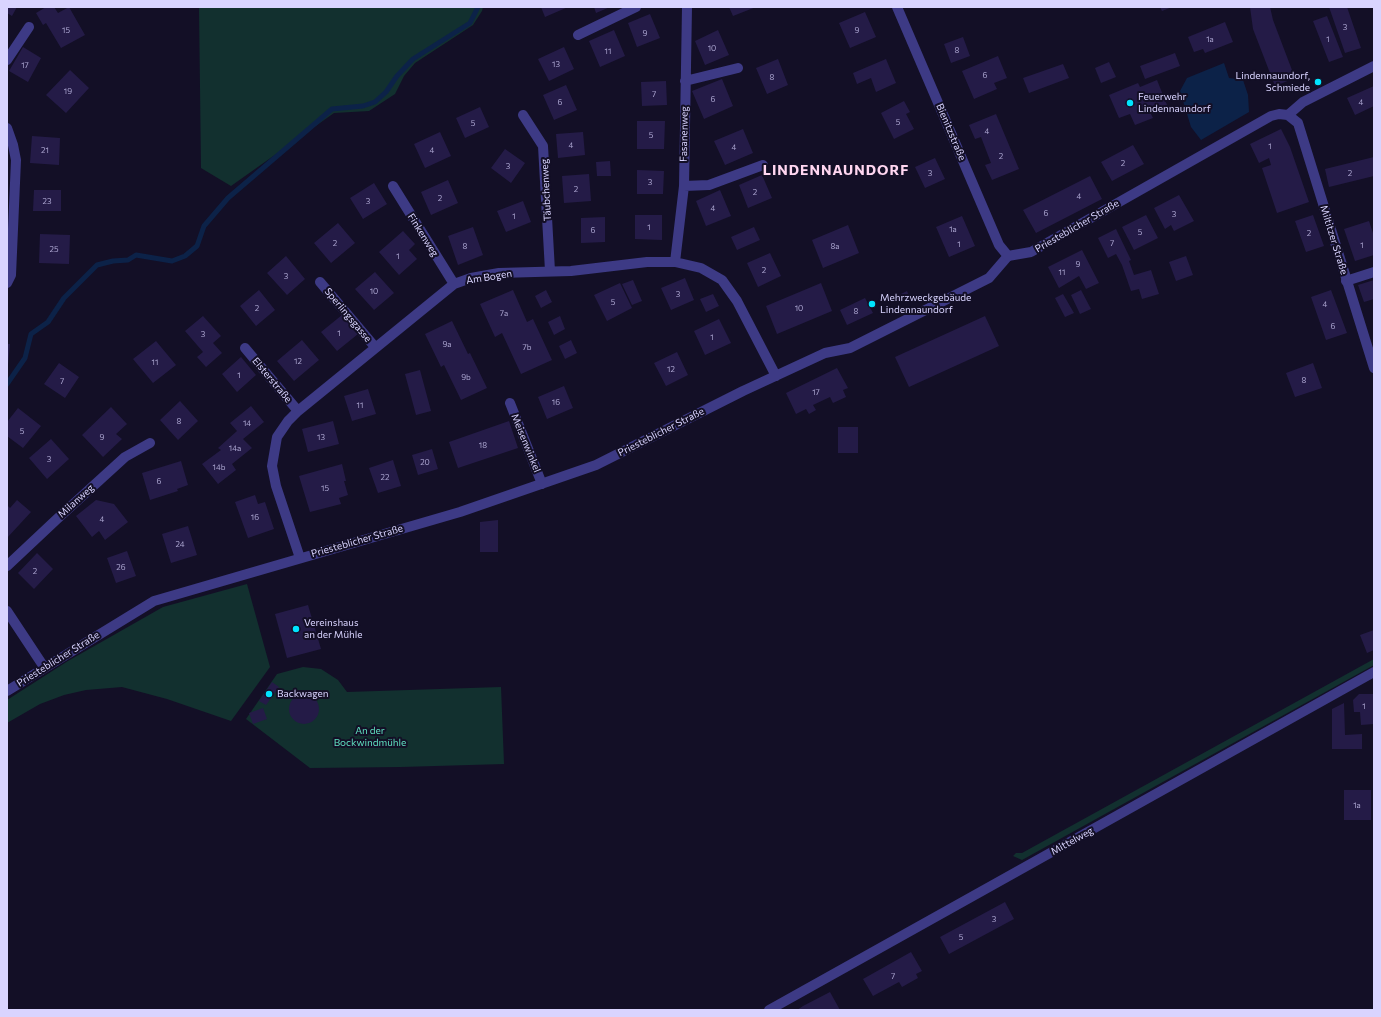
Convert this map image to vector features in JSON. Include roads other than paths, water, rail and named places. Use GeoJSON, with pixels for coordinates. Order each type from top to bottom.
{"type":"FeatureCollection","features":[{"type":"Feature","properties":{"kind":"street"},"geometry":{"type":"LineString","coordinates":[[578,35],[636,7]]}},
{"type":"Feature","properties":{"kind":"street","name":"Fasanenweg"},"geometry":{"type":"LineString","coordinates":[[675,262],[684,186],[687,7]]}},
{"type":"Feature","properties":{"kind":"street","name":"Bienitzstraße"},"geometry":{"type":"LineString","coordinates":[[897,7],[999,245],[1008,256]]}},
{"type":"Feature","properties":{"kind":"street"},"geometry":{"type":"LineString","coordinates":[[7,60],[29,27]]}},
{"type":"Feature","properties":{"kind":"street"},"geometry":{"type":"LineString","coordinates":[[1288,115],[1303,102],[1374,66]]}},
{"type":"Feature","properties":{"kind":"street"},"geometry":{"type":"LineString","coordinates":[[685,81],[738,68]]}},
{"type":"Feature","properties":{"kind":"street","name":"Priesteblicher Straße"},"geometry":{"type":"LineString","coordinates":[[7,691],[154,601],[460,512],[596,465],[742,391],[825,353],[850,348],[989,278],[1008,256],[1031,252],[1271,116],[1279,114],[1288,115]]}},
{"type":"Feature","properties":{"kind":"street","name":"Täubchenweg"},"geometry":{"type":"LineString","coordinates":[[523,115],[543,146],[550,271]]}},
{"type":"Feature","properties":{"kind":"street","name":"Miltitzer Straße"},"geometry":{"type":"LineString","coordinates":[[1288,115],[1298,123],[1374,368]]}},
{"type":"Feature","properties":{"kind":"street"},"geometry":{"type":"LineString","coordinates":[[7,128],[13,144],[16,160],[11,275],[7,284]]}},
{"type":"Feature","properties":{"kind":"street"},"geometry":{"type":"LineString","coordinates":[[684,186],[709,185],[763,165]]}},
{"type":"Feature","properties":{"kind":"street","name":"Finkenweg"},"geometry":{"type":"LineString","coordinates":[[393,186],[454,284]]}},
{"type":"Feature","properties":{"kind":"street","name":"Am Bogen"},"geometry":{"type":"LineString","coordinates":[[300,558],[276,486],[272,466],[277,437],[288,421],[298,411],[454,284],[471,278],[499,273],[571,271],[647,262],[675,262],[701,268],[722,280],[737,300],[776,376]]}},
{"type":"Feature","properties":{"kind":"street"},"geometry":{"type":"LineString","coordinates":[[1346,281],[1374,272]]}},
{"type":"Feature","properties":{"kind":"street","name":"Sperlingsgasse"},"geometry":{"type":"LineString","coordinates":[[320,282],[375,347]]}},
{"type":"Feature","properties":{"kind":"street","name":"Elsterstraße"},"geometry":{"type":"LineString","coordinates":[[246,348],[298,411]]}},
{"type":"Feature","properties":{"kind":"street","name":"Meisenwinkel"},"geometry":{"type":"LineString","coordinates":[[510,403],[542,484]]}},
{"type":"Feature","properties":{"kind":"street","name":"Milanweg"},"geometry":{"type":"LineString","coordinates":[[7,566],[125,456],[150,443]]}},
{"type":"Feature","properties":{"kind":"street"},"geometry":{"type":"LineString","coordinates":[[7,611],[44,667]]}},
{"type":"Feature","properties":{"kind":"street","name":"Mittelweg"},"geometry":{"type":"LineString","coordinates":[[769,1010],[1374,672]]}},
{"type":"Feature","properties":{"kind":"water"},"geometry":{"type":"Polygon","coordinates":[[[1224,63],[1229,78],[1243,80],[1248,95],[1249,112],[1201,140],[1191,127],[1180,91],[1187,78],[1224,63]]]}},
{"type":"Feature","properties":{"kind":"waterway"},"geometry":{"type":"LineString","coordinates":[[7,384],[25,358],[31,334],[48,322],[64,298],[97,265],[113,261],[128,260],[136,255],[172,261],[185,256],[197,246],[204,226],[228,198],[332,109],[363,106],[375,102],[386,92],[397,76],[413,59],[470,23],[478,7]]}},
{"type":"Feature","properties":{"kind":"place","name":"Lindennaundorf, Schmiede"},"geometry":{"type":"Point","coordinates":[1318,82]}},
{"type":"Feature","properties":{"kind":"place","name":"Feuerwehr Lindennaundorf"},"geometry":{"type":"Point","coordinates":[1130,103]}},
{"type":"Feature","properties":{"kind":"place","name":"Mehrzweckgebäude Lindennaundorf"},"geometry":{"type":"Point","coordinates":[872,304]}},
{"type":"Feature","properties":{"kind":"place","name":"Vereinshaus an der Mühle"},"geometry":{"type":"Point","coordinates":[296,629]}},
{"type":"Feature","properties":{"kind":"place","name":"Backwagen"},"geometry":{"type":"Point","coordinates":[269,694]}},
{"type":"Feature","properties":{"kind":"district","name":"LINDENNAUNDORF"},"geometry":{"type":"Point","coordinates":[836,170]}},
{"type":"Feature","properties":{"kind":"park label","name":"An der Bockwindmühle"},"geometry":{"type":"Point","coordinates":[370,736]}}]}
